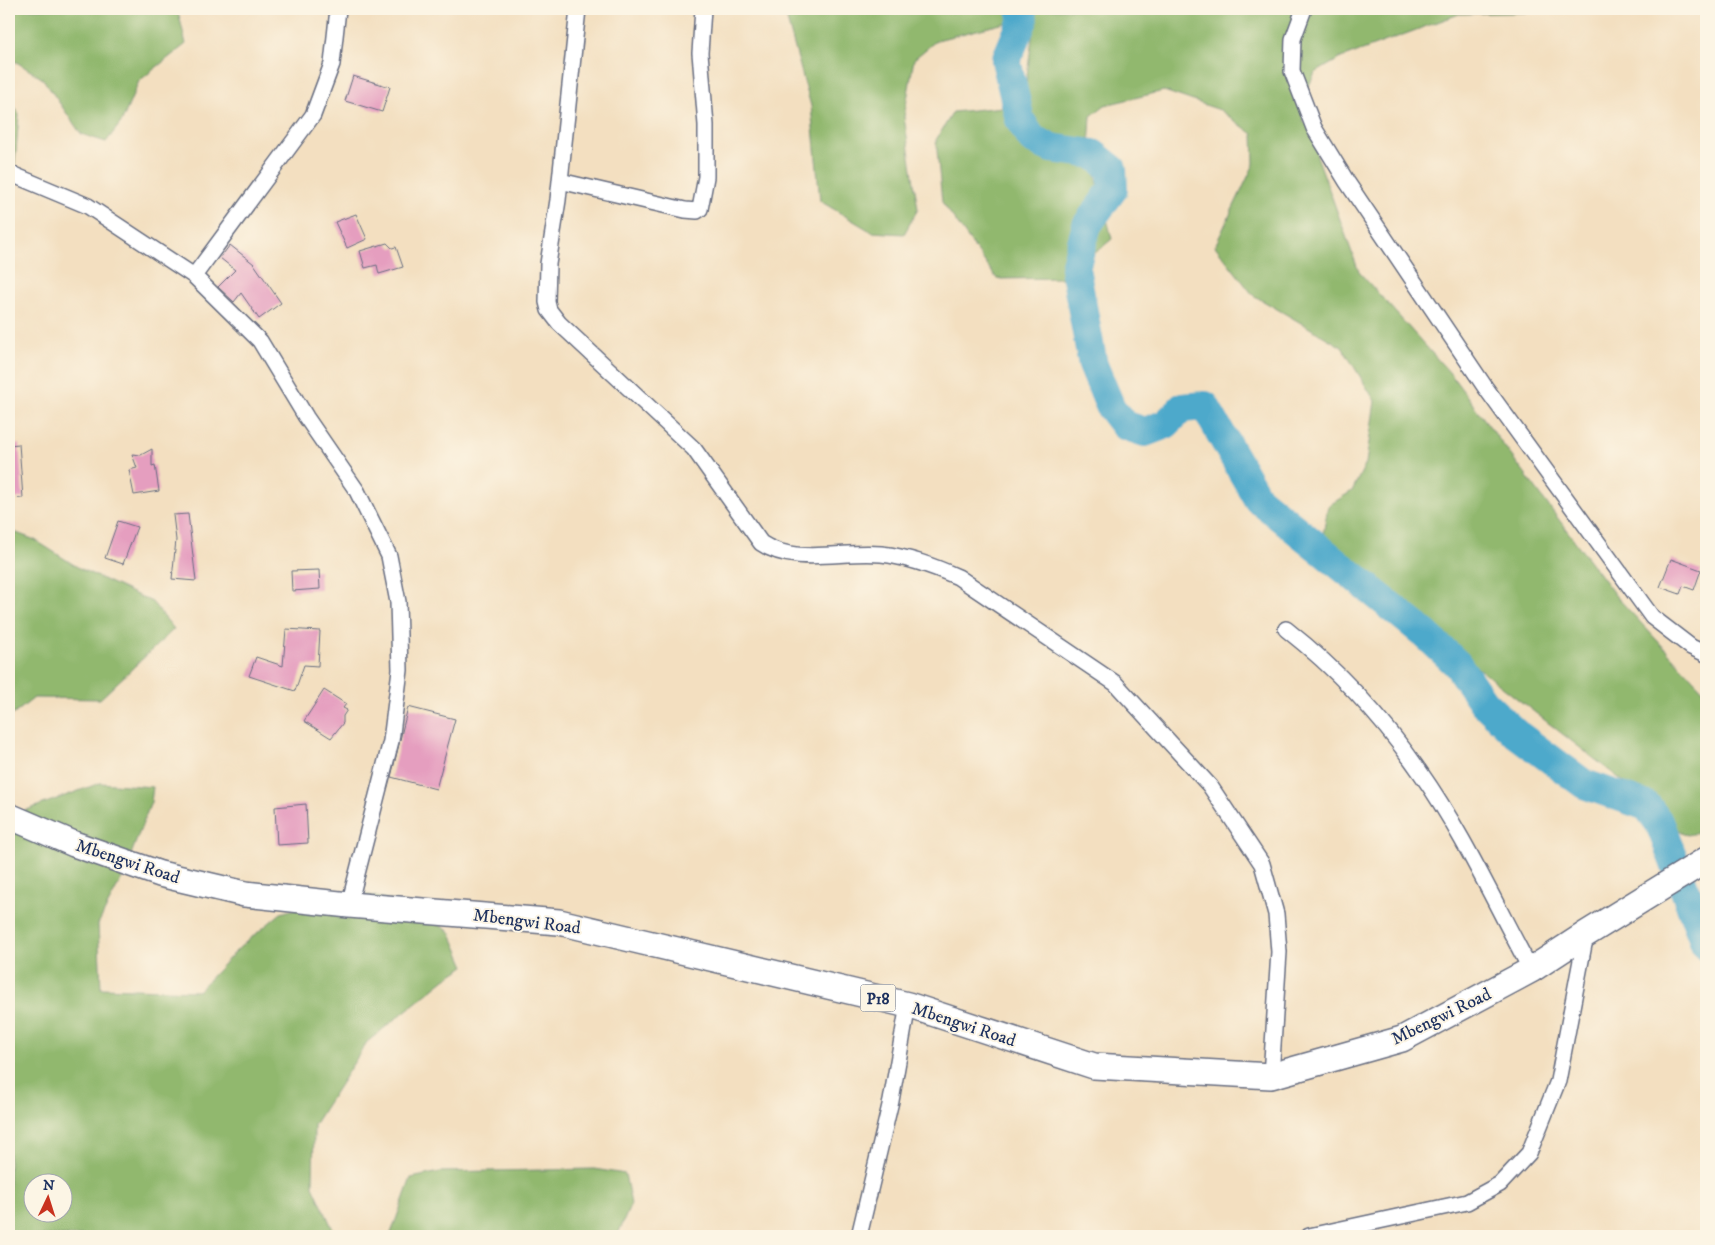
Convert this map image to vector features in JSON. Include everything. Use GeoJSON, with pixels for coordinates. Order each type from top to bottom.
{"type":"FeatureCollection","features":[{"type":"Feature","properties":{"kind":"main road","name":"Mbengwi Road"},"geometry":{"type":"LineString","coordinates":[[9,816],[74,844],[160,874],[245,894],[349,905],[559,922],[908,1005],[1094,1066],[1271,1076],[1402,1039],[1531,970],[1706,860]]}},
{"type":"Feature","properties":{"kind":"street"},"geometry":{"type":"LineString","coordinates":[[194,276],[313,115],[332,64],[338,9]]}},
{"type":"Feature","properties":{"kind":"street"},"geometry":{"type":"LineString","coordinates":[[578,9],[560,181],[548,264],[547,302],[549,310],[560,323],[694,449],[761,543],[771,550],[792,555],[879,554],[904,557],[958,577],[1115,683],[1210,786],[1262,864],[1276,914],[1279,952],[1271,1076]]}},
{"type":"Feature","properties":{"kind":"street"},"geometry":{"type":"LineString","coordinates":[[560,181],[685,210],[697,211],[700,209],[706,177],[706,125],[700,53],[703,9]]}},
{"type":"Feature","properties":{"kind":"street"},"geometry":{"type":"LineString","coordinates":[[1304,9],[1292,39],[1292,71],[1314,128],[1346,182],[1485,387],[1652,617],[1691,647],[1706,654]]}},
{"type":"Feature","properties":{"kind":"street"},"geometry":{"type":"LineString","coordinates":[[9,173],[88,206],[194,276],[260,341],[306,417],[358,491],[389,556],[398,602],[400,670],[391,741],[349,905]]}},
{"type":"Feature","properties":{"kind":"street"},"geometry":{"type":"LineString","coordinates":[[1286,629],[1323,658],[1366,702],[1420,772],[1453,826],[1531,970]]}},
{"type":"Feature","properties":{"kind":"street"},"geometry":{"type":"LineString","coordinates":[[1309,1236],[1467,1202],[1500,1184],[1506,1178],[1529,1152],[1558,1081],[1586,934]]}},
{"type":"Feature","properties":{"kind":"street"},"geometry":{"type":"LineString","coordinates":[[859,1236],[891,1101],[908,1005]]}},
{"type":"Feature","properties":{"kind":"green space"},"geometry":{"type":"Polygon","coordinates":[[[9,9],[171,9],[179,15],[186,44],[139,81],[122,121],[106,142],[81,134],[43,79],[15,61],[9,75],[9,9]]]}},
{"type":"Feature","properties":{"kind":"green space"},"geometry":{"type":"Polygon","coordinates":[[[784,9],[1556,9],[1556,12],[1459,14],[1341,58],[1315,73],[1303,98],[1303,121],[1314,128],[1317,156],[1359,272],[1449,372],[1615,595],[1706,693],[1706,831],[1687,835],[1660,820],[1642,796],[1365,580],[1323,535],[1328,506],[1352,491],[1366,463],[1375,401],[1342,347],[1253,295],[1215,246],[1254,164],[1253,134],[1220,110],[1164,91],[1105,105],[1091,116],[1089,148],[1112,239],[1065,278],[997,279],[942,202],[936,140],[953,112],[1023,105],[1033,31],[1005,23],[937,40],[914,59],[904,117],[918,209],[904,234],[872,232],[820,201],[811,106],[784,9]]]}},
{"type":"Feature","properties":{"kind":"green space"},"geometry":{"type":"Polygon","coordinates":[[[9,97],[19,114],[9,237],[9,97]]]}},
{"type":"Feature","properties":{"kind":"green space"},"geometry":{"type":"Polygon","coordinates":[[[9,530],[35,540],[79,568],[152,602],[174,629],[100,699],[34,698],[9,718],[9,530]]]}},
{"type":"Feature","properties":{"kind":"green space"},"geometry":{"type":"Polygon","coordinates":[[[100,783],[153,787],[151,802],[122,878],[98,924],[101,988],[198,991],[239,948],[281,913],[354,891],[410,905],[450,932],[465,966],[445,979],[367,1042],[314,1125],[313,1186],[336,1236],[9,1236],[9,807],[16,814],[100,783]]]}},
{"type":"Feature","properties":{"kind":"green space"},"geometry":{"type":"Polygon","coordinates":[[[594,1169],[625,1174],[631,1204],[617,1236],[390,1236],[411,1178],[440,1172],[594,1169]]]}},
{"type":"Feature","properties":{"kind":"building"},"geometry":{"type":"Polygon","coordinates":[[[353,76],[390,87],[382,112],[345,101],[353,76]]]}},
{"type":"Feature","properties":{"kind":"building"},"geometry":{"type":"Polygon","coordinates":[[[356,214],[367,239],[347,248],[335,222],[356,214]]]}},
{"type":"Feature","properties":{"kind":"building"},"geometry":{"type":"Polygon","coordinates":[[[387,243],[392,248],[396,247],[403,267],[379,274],[377,265],[365,268],[360,251],[387,243]]]}},
{"type":"Feature","properties":{"kind":"building"},"geometry":{"type":"Polygon","coordinates":[[[230,245],[254,264],[281,303],[259,319],[241,293],[234,302],[218,287],[235,270],[220,258],[230,245]]]}},
{"type":"Feature","properties":{"kind":"building"},"geometry":{"type":"Polygon","coordinates":[[[19,444],[23,498],[9,499],[9,445],[19,444]]]}},
{"type":"Feature","properties":{"kind":"building"},"geometry":{"type":"Polygon","coordinates":[[[152,449],[152,466],[155,465],[159,491],[134,495],[129,470],[137,468],[132,454],[141,455],[152,449]]]}},
{"type":"Feature","properties":{"kind":"building"},"geometry":{"type":"Polygon","coordinates":[[[188,514],[196,581],[172,579],[176,540],[173,515],[188,514]]]}},
{"type":"Feature","properties":{"kind":"building"},"geometry":{"type":"Polygon","coordinates":[[[118,521],[137,527],[123,564],[105,558],[118,521]]]}},
{"type":"Feature","properties":{"kind":"building"},"geometry":{"type":"Polygon","coordinates":[[[1671,559],[1701,570],[1694,590],[1683,586],[1680,594],[1660,587],[1671,559]]]}},
{"type":"Feature","properties":{"kind":"building"},"geometry":{"type":"Polygon","coordinates":[[[319,570],[320,589],[292,591],[291,571],[319,570]]]}},
{"type":"Feature","properties":{"kind":"building"},"geometry":{"type":"Polygon","coordinates":[[[286,629],[320,631],[318,666],[304,665],[295,691],[249,676],[256,657],[283,666],[286,629]]]}},
{"type":"Feature","properties":{"kind":"building"},"geometry":{"type":"Polygon","coordinates":[[[324,690],[346,704],[343,708],[347,710],[343,716],[343,723],[331,738],[304,721],[324,690]]]}},
{"type":"Feature","properties":{"kind":"building"},"geometry":{"type":"Polygon","coordinates":[[[408,707],[455,719],[436,789],[391,777],[408,707]]]}},
{"type":"Feature","properties":{"kind":"building"},"geometry":{"type":"Polygon","coordinates":[[[306,804],[308,843],[277,845],[275,807],[306,804]]]}},
{"type":"Feature","properties":{"kind":"waterway"},"geometry":{"type":"LineString","coordinates":[[1021,9],[1023,20],[1006,60],[1020,120],[1032,139],[1051,148],[1093,154],[1112,169],[1113,189],[1087,225],[1075,268],[1093,365],[1111,408],[1124,425],[1145,432],[1166,424],[1182,408],[1205,406],[1258,499],[1425,634],[1457,664],[1483,702],[1514,732],[1584,784],[1647,806],[1660,824],[1706,946]]}}]}
